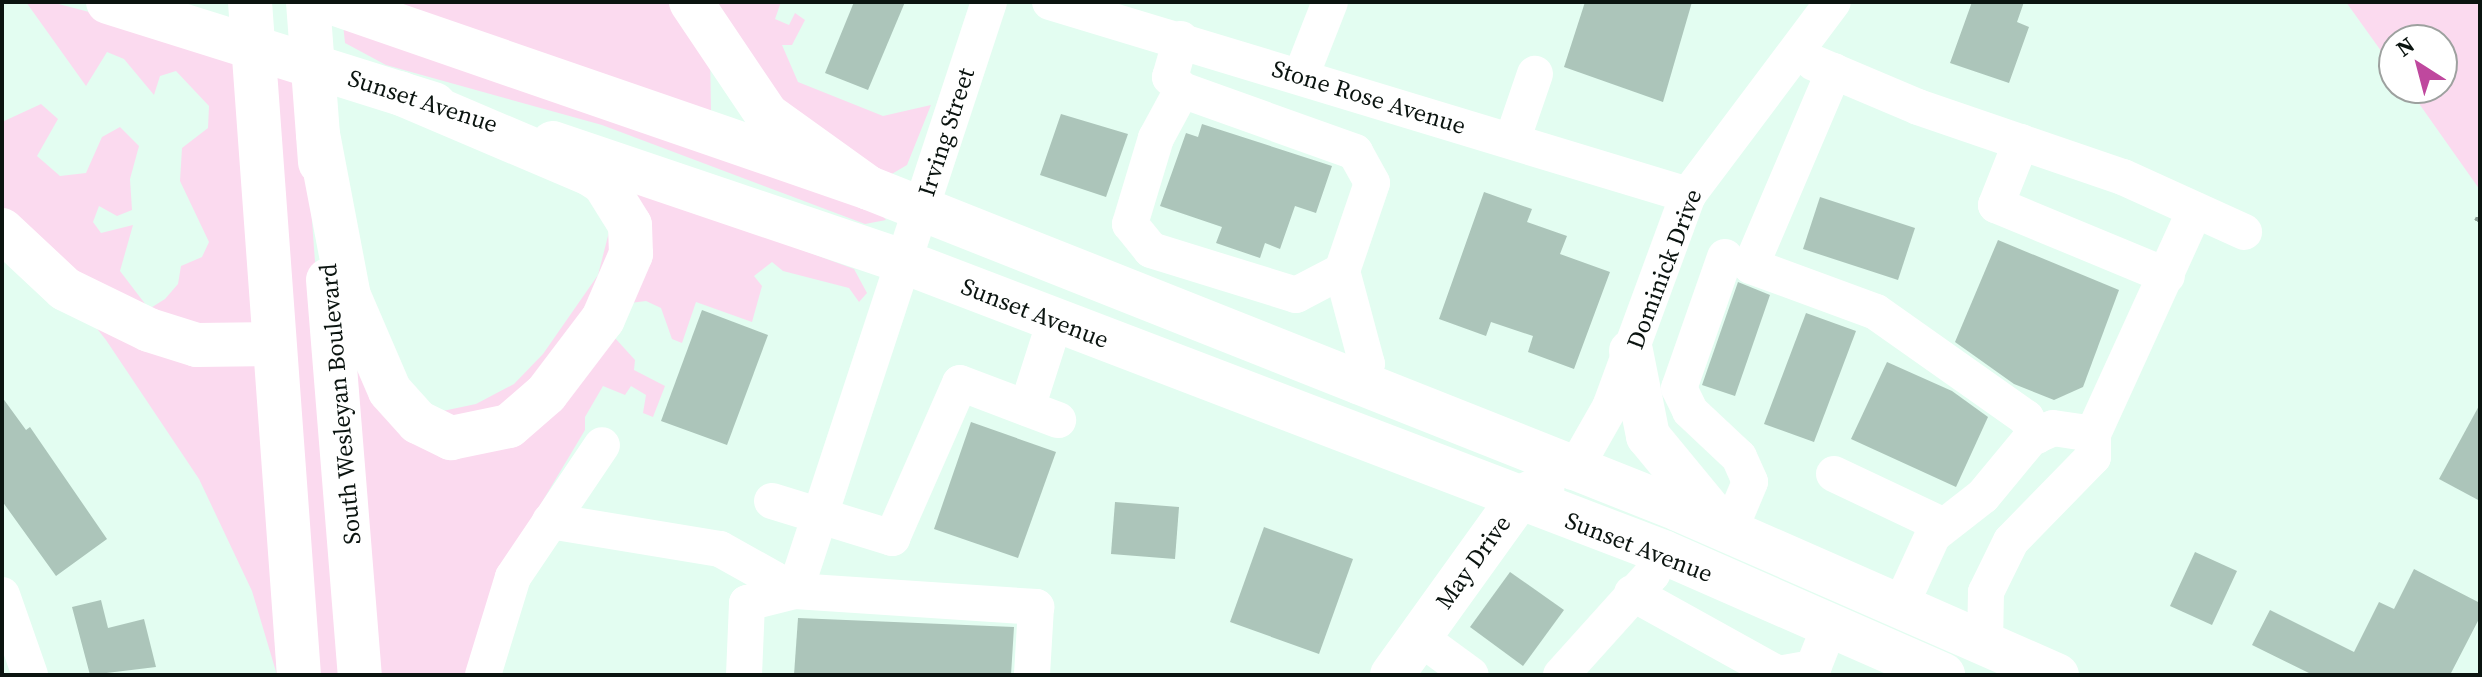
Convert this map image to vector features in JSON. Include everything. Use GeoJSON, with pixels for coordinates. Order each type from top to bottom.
{"type":"FeatureCollection","features":[{"type":"Feature","properties":{"kind":"main road","name":"Sunset Avenue"},"geometry":{"type":"LineString","coordinates":[[108,2],[399,93],[904,262],[1663,552],[1830,625],[1924,671]]}},
{"type":"Feature","properties":{"kind":"main road"},"geometry":{"type":"LineString","coordinates":[[250,2],[299,675]]}},
{"type":"Feature","properties":{"kind":"main road"},"geometry":{"type":"LineString","coordinates":[[308,2],[318,134],[349,296],[390,391],[418,422],[451,438],[509,426],[546,394],[603,319],[631,254],[630,225],[609,190],[590,174],[399,93]]}},
{"type":"Feature","properties":{"kind":"main road","name":"Sunset Avenue"},"geometry":{"type":"LineString","coordinates":[[330,2],[869,188],[920,212],[1112,289],[1729,532],[2057,675]]}},
{"type":"Feature","properties":{"kind":"main road"},"geometry":{"type":"LineString","coordinates":[[691,2],[767,115],[869,188]]}},
{"type":"Feature","properties":{"kind":"main road","name":"South Wesleyan Boulevard"},"geometry":{"type":"LineString","coordinates":[[318,134],[360,675]]}},
{"type":"Feature","properties":{"kind":"main road"},"geometry":{"type":"LineString","coordinates":[[2,230],[65,289],[149,330],[197,345],[274,344]]}},
{"type":"Feature","properties":{"kind":"main road"},"geometry":{"type":"LineString","coordinates":[[1631,351],[1648,436],[1675,477],[1729,532]]}},
{"type":"Feature","properties":{"kind":"main road","name":"May Drive"},"geometry":{"type":"LineString","coordinates":[[1392,675],[1519,498],[1573,472]]}},
{"type":"Feature","properties":{"kind":"street","name":"Irving Street"},"geometry":{"type":"LineString","coordinates":[[795,591],[989,2]]}},
{"type":"Feature","properties":{"kind":"street","name":"Stone Rose Avenue"},"geometry":{"type":"LineString","coordinates":[[1050,2],[1181,39],[1688,195]]}},
{"type":"Feature","properties":{"kind":"street"},"geometry":{"type":"LineString","coordinates":[[1301,76],[1330,2]]}},
{"type":"Feature","properties":{"kind":"street","name":"Dominick Drive"},"geometry":{"type":"LineString","coordinates":[[1573,472],[1610,407],[1688,195],[1833,2]]}},
{"type":"Feature","properties":{"kind":"street"},"geometry":{"type":"LineString","coordinates":[[1181,39],[1170,77],[1182,90],[1355,152],[1372,183],[1342,271],[1367,364],[1358,386]]}},
{"type":"Feature","properties":{"kind":"street"},"geometry":{"type":"LineString","coordinates":[[1793,54],[2195,210],[2244,232]]}},
{"type":"Feature","properties":{"kind":"street"},"geometry":{"type":"LineString","coordinates":[[1729,532],[1750,482],[1739,457],[1690,411],[1679,388],[1834,71]]}},
{"type":"Feature","properties":{"kind":"street"},"geometry":{"type":"LineString","coordinates":[[1512,141],[1535,74]]}},
{"type":"Feature","properties":{"kind":"street"},"geometry":{"type":"LineString","coordinates":[[1182,90],[1156,138],[1130,224],[1151,250],[1296,295],[1342,271]]}},
{"type":"Feature","properties":{"kind":"street"},"geometry":{"type":"LineString","coordinates":[[2021,142],[1996,205],[2167,276]]}},
{"type":"Feature","properties":{"kind":"street"},"geometry":{"type":"LineString","coordinates":[[1985,643],[1986,592],[2011,541],[2093,457],[2093,434],[2195,210]]}},
{"type":"Feature","properties":{"kind":"street"},"geometry":{"type":"LineString","coordinates":[[1672,239],[1876,312],[2026,418],[2037,436]]}},
{"type":"Feature","properties":{"kind":"street"},"geometry":{"type":"LineString","coordinates":[[1112,289],[1143,240]]}},
{"type":"Feature","properties":{"kind":"street"},"geometry":{"type":"LineString","coordinates":[[772,501],[892,538],[960,383],[1043,414],[1055,321]]}},
{"type":"Feature","properties":{"kind":"street"},"geometry":{"type":"LineString","coordinates":[[1900,607],[1942,525],[1983,496],[2037,436],[2053,428],[2093,434]]}},
{"type":"Feature","properties":{"kind":"street"},"geometry":{"type":"LineString","coordinates":[[483,675],[513,577],[602,445]]}},
{"type":"Feature","properties":{"kind":"street"},"geometry":{"type":"LineString","coordinates":[[1834,474],[1942,525]]}},
{"type":"Feature","properties":{"kind":"street"},"geometry":{"type":"LineString","coordinates":[[550,521],[720,549],[795,591]]}},
{"type":"Feature","properties":{"kind":"street"},"geometry":{"type":"LineString","coordinates":[[1561,675],[1663,552]]}},
{"type":"Feature","properties":{"kind":"street"},"geometry":{"type":"LineString","coordinates":[[744,675],[747,603],[795,591],[1036,607],[1032,675]]}},
{"type":"Feature","properties":{"kind":"street"},"geometry":{"type":"LineString","coordinates":[[1632,593],[1797,673],[1830,625]]}},
{"type":"Feature","properties":{"kind":"street"},"geometry":{"type":"LineString","coordinates":[[2,595],[30,675]]}},
{"type":"Feature","properties":{"kind":"street"},"geometry":{"type":"LineString","coordinates":[[1419,637],[1471,675]]}},
{"type":"Feature","properties":{"kind":"path"},"geometry":{"type":"LineString","coordinates":[[2476,221],[2480,213]]}},
{"type":"Feature","properties":{"kind":"shaded area"},"geometry":{"type":"Polygon","coordinates":[[[26,2],[51,2],[238,51],[277,675],[252,591],[199,479],[106,340],[2,209],[2,122],[41,104],[58,119],[37,156],[60,176],[86,173],[102,137],[120,127],[139,146],[130,179],[132,210],[117,216],[99,206],[93,222],[101,233],[133,225],[120,271],[149,309],[165,299],[178,284],[181,266],[202,257],[209,242],[180,181],[182,148],[208,128],[209,106],[176,71],[160,76],[154,95],[124,59],[107,52],[86,86],[26,2]]]}},
{"type":"Feature","properties":{"kind":"shaded area"},"geometry":{"type":"Polygon","coordinates":[[[387,2],[679,2],[710,53],[711,111],[387,2]]]}},
{"type":"Feature","properties":{"kind":"shaded area"},"geometry":{"type":"Polygon","coordinates":[[[704,2],[781,2],[775,19],[789,25],[795,13],[805,20],[792,45],[782,45],[798,82],[883,116],[931,105],[907,165],[890,175],[785,116],[704,2]]]}},
{"type":"Feature","properties":{"kind":"shaded area"},"geometry":{"type":"Polygon","coordinates":[[[2346,2],[2480,2],[2480,190],[2419,104],[2458,104],[2458,24],[2378,24],[2378,47],[2346,2]]]}},
{"type":"Feature","properties":{"kind":"shaded area"},"geometry":{"type":"Polygon","coordinates":[[[343,24],[881,214],[886,220],[865,224],[602,125],[386,65],[345,43],[343,24]]]}},
{"type":"Feature","properties":{"kind":"shaded area"},"geometry":{"type":"Polygon","coordinates":[[[269,61],[301,69],[345,675],[317,675],[269,61]]]}},
{"type":"Feature","properties":{"kind":"shaded area"},"geometry":{"type":"Polygon","coordinates":[[[608,179],[854,269],[867,293],[859,302],[849,288],[783,271],[772,262],[754,276],[762,286],[752,322],[696,302],[682,343],[672,339],[661,308],[646,301],[630,303],[615,338],[635,360],[634,370],[665,386],[653,417],[643,413],[646,395],[631,386],[625,395],[603,386],[585,417],[585,430],[499,574],[466,675],[378,675],[356,370],[368,382],[438,412],[476,404],[514,384],[543,354],[598,275],[609,232],[608,179]]]}},
{"type":"Feature","properties":{"kind":"building"},"geometry":{"type":"Polygon","coordinates":[[[854,2],[905,2],[868,90],[825,73],[854,2]]]}},
{"type":"Feature","properties":{"kind":"building"},"geometry":{"type":"Polygon","coordinates":[[[1585,2],[1692,2],[1663,102],[1564,67],[1585,2]]]}},
{"type":"Feature","properties":{"kind":"building"},"geometry":{"type":"Polygon","coordinates":[[[1972,2],[2024,2],[2017,22],[2029,27],[2009,83],[1950,63],[1972,2]]]}},
{"type":"Feature","properties":{"kind":"building"},"geometry":{"type":"Polygon","coordinates":[[[1061,114],[1128,134],[1106,197],[1040,175],[1061,114]]]}},
{"type":"Feature","properties":{"kind":"building"},"geometry":{"type":"Polygon","coordinates":[[[1202,124],[1332,166],[1316,213],[1295,206],[1280,249],[1265,243],[1260,258],[1216,243],[1222,227],[1160,206],[1186,133],[1198,137],[1202,124]]]}},
{"type":"Feature","properties":{"kind":"building"},"geometry":{"type":"Polygon","coordinates":[[[1484,192],[1532,209],[1527,222],[1567,236],[1560,254],[1610,272],[1574,369],[1528,352],[1533,336],[1491,322],[1486,336],[1439,319],[1484,192]]]}},
{"type":"Feature","properties":{"kind":"building"},"geometry":{"type":"Polygon","coordinates":[[[1820,197],[1915,228],[1898,280],[1803,249],[1820,197]]]}},
{"type":"Feature","properties":{"kind":"building"},"geometry":{"type":"Polygon","coordinates":[[[1998,240],[2119,290],[2083,387],[2054,400],[2014,384],[1955,342],[1998,240]]]}},
{"type":"Feature","properties":{"kind":"building"},"geometry":{"type":"Polygon","coordinates":[[[1738,282],[1770,295],[1735,396],[1702,385],[1738,282]]]}},
{"type":"Feature","properties":{"kind":"building"},"geometry":{"type":"Polygon","coordinates":[[[702,310],[768,335],[727,445],[661,421],[702,310]]]}},
{"type":"Feature","properties":{"kind":"building"},"geometry":{"type":"Polygon","coordinates":[[[1806,313],[1856,331],[1814,442],[1764,424],[1806,313]]]}},
{"type":"Feature","properties":{"kind":"building"},"geometry":{"type":"Polygon","coordinates":[[[1887,362],[1952,391],[1988,417],[1956,487],[1851,439],[1887,362]]]}},
{"type":"Feature","properties":{"kind":"building"},"geometry":{"type":"Polygon","coordinates":[[[2,397],[26,430],[30,427],[107,539],[56,576],[2,501],[2,397]]]}},
{"type":"Feature","properties":{"kind":"building"},"geometry":{"type":"Polygon","coordinates":[[[2480,404],[2480,501],[2439,479],[2480,404]]]}},
{"type":"Feature","properties":{"kind":"building"},"geometry":{"type":"Polygon","coordinates":[[[971,422],[1056,452],[1018,558],[934,529],[971,422]]]}},
{"type":"Feature","properties":{"kind":"building"},"geometry":{"type":"Polygon","coordinates":[[[1115,502],[1179,507],[1175,559],[1111,554],[1115,502]]]}},
{"type":"Feature","properties":{"kind":"building"},"geometry":{"type":"Polygon","coordinates":[[[1264,527],[1353,559],[1319,654],[1230,622],[1264,527]]]}},
{"type":"Feature","properties":{"kind":"building"},"geometry":{"type":"Polygon","coordinates":[[[2195,552],[2237,571],[2212,625],[2170,606],[2195,552]]]}},
{"type":"Feature","properties":{"kind":"building"},"geometry":{"type":"Polygon","coordinates":[[[2414,569],[2480,603],[2480,617],[2450,675],[2313,675],[2252,645],[2270,610],[2354,652],[2379,602],[2394,609],[2414,569]]]}},
{"type":"Feature","properties":{"kind":"building"},"geometry":{"type":"Polygon","coordinates":[[[1510,572],[1564,610],[1523,666],[1470,627],[1510,572]]]}},
{"type":"Feature","properties":{"kind":"building"},"geometry":{"type":"Polygon","coordinates":[[[101,600],[108,628],[144,619],[156,667],[90,675],[72,607],[101,600]]]}},
{"type":"Feature","properties":{"kind":"building"},"geometry":{"type":"Polygon","coordinates":[[[798,618],[1014,627],[1011,675],[794,675],[798,618]]]}}]}
